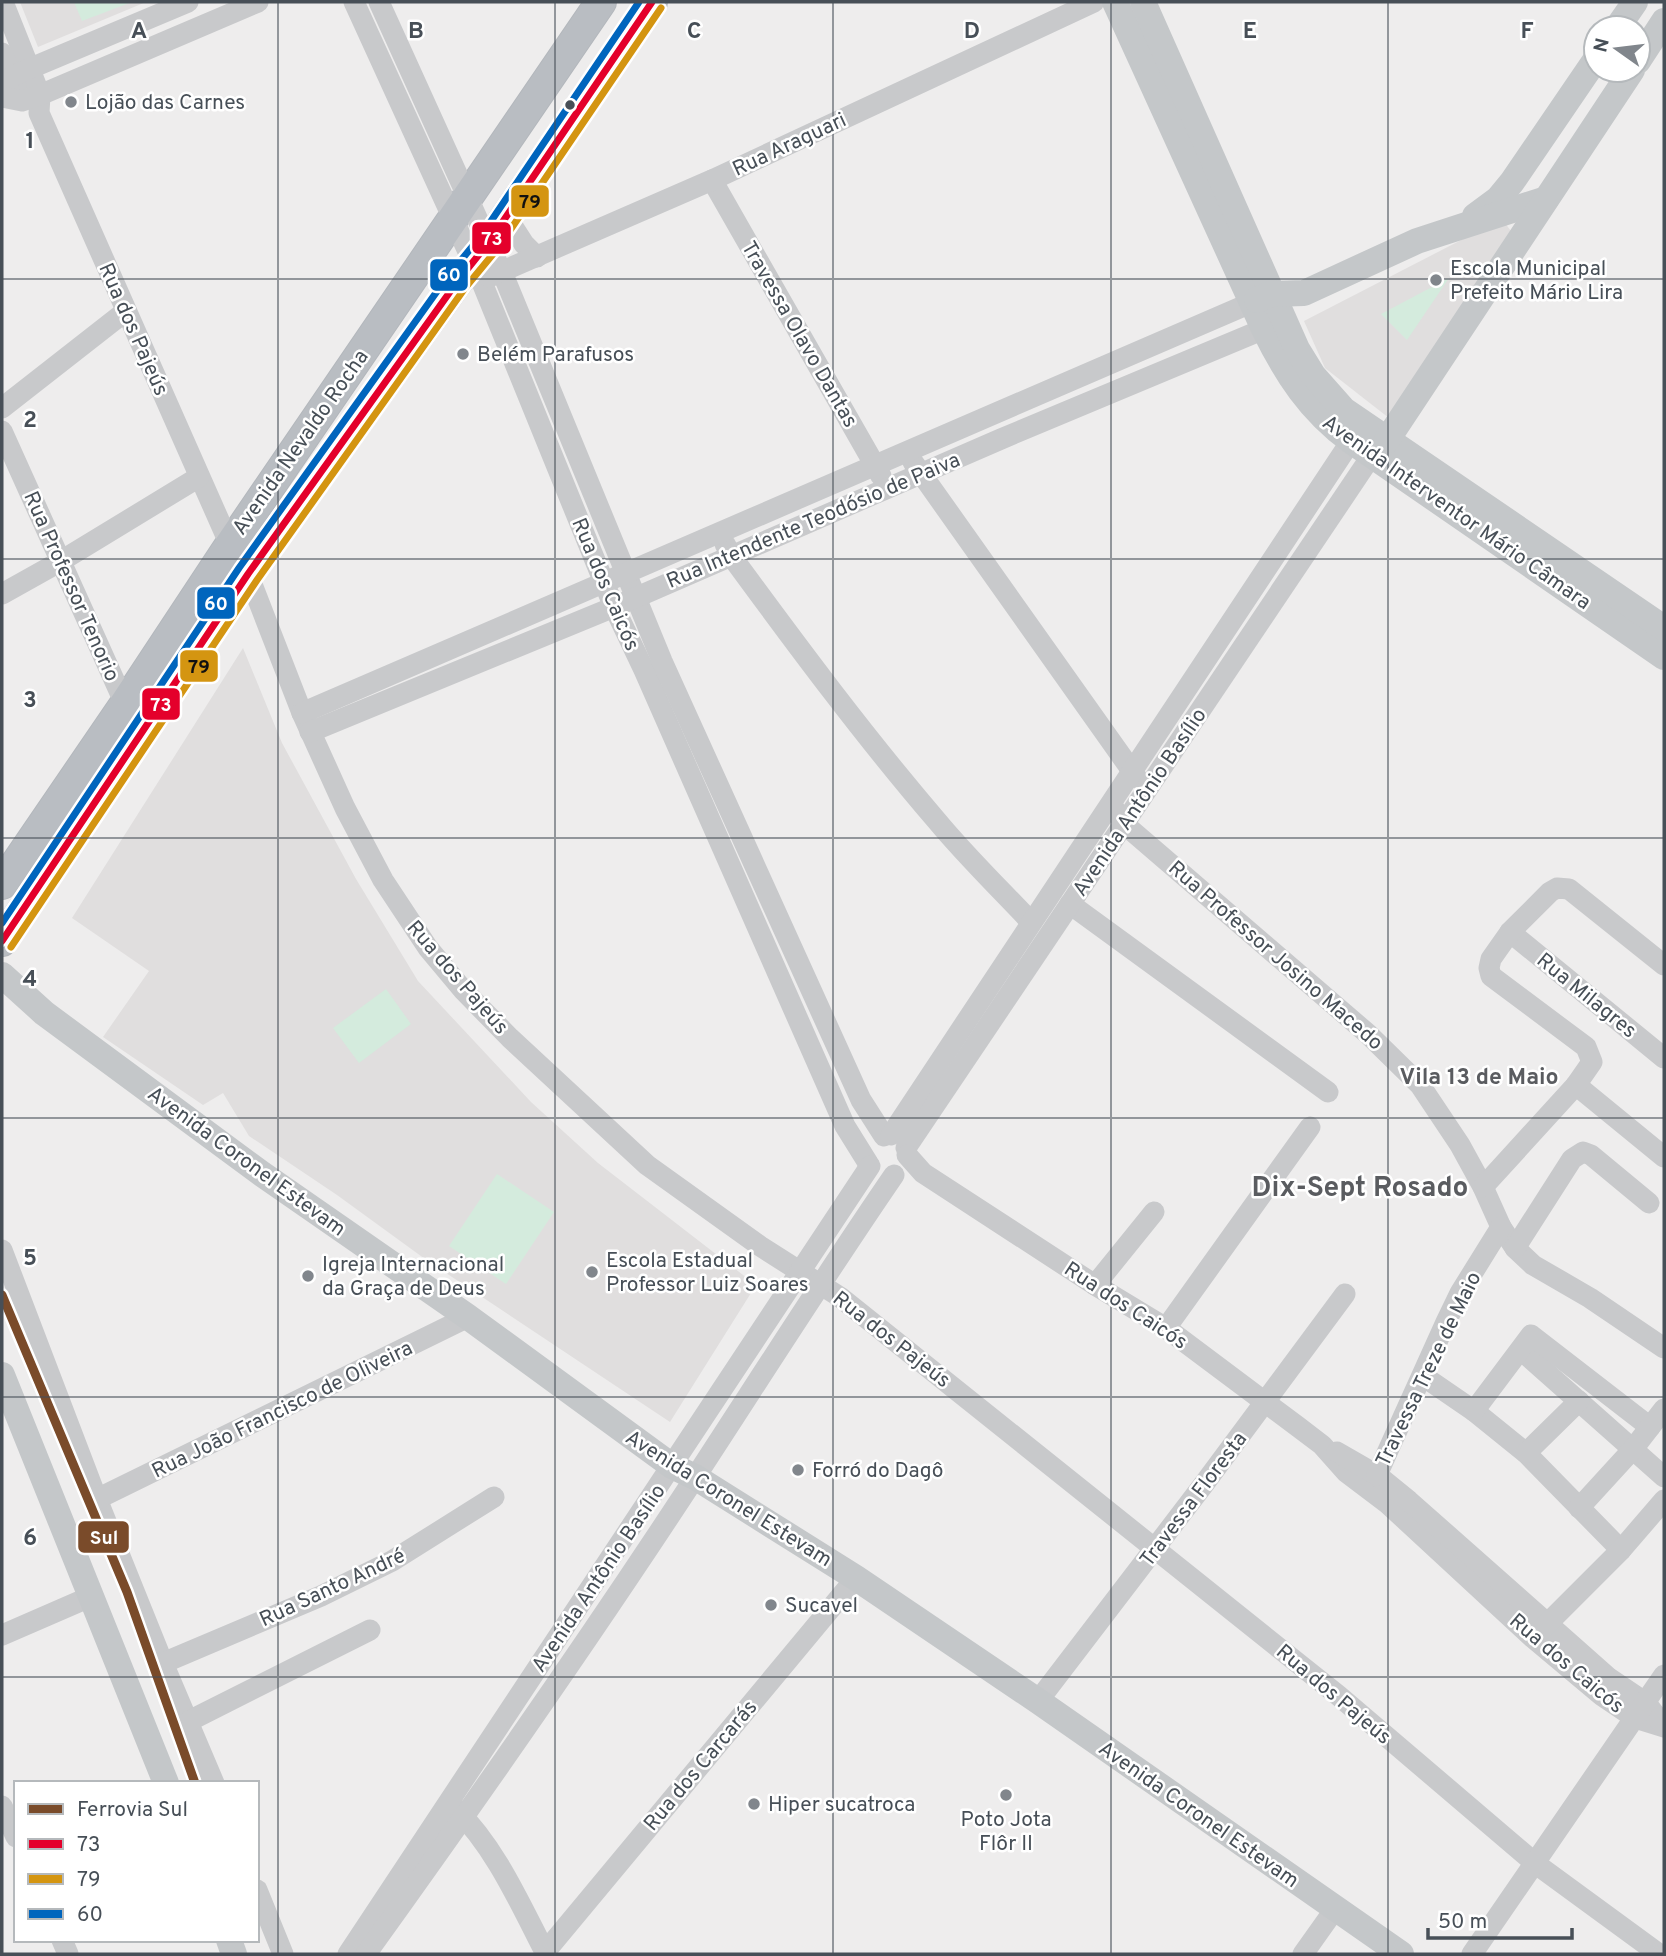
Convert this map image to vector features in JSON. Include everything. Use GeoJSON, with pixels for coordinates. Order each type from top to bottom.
{"type":"FeatureCollection","features":[{"type":"Feature","properties":{"kind":"highway","name":"Avenida Nevaldo Rocha"},"geometry":{"type":"LineString","coordinates":[[2,884],[601,2]]}},
{"type":"Feature","properties":{"kind":"highway","name":"Avenida Nevaldo Rocha"},"geometry":{"type":"LineString","coordinates":[[2,941],[248,574],[481,262],[506,216],[652,2]]}},
{"type":"Feature","properties":{"kind":"main road","name":"Avenida Interventor Mário Câmara"},"geometry":{"type":"LineString","coordinates":[[1115,2],[1262,298],[1274,324],[1283,367],[1301,394],[1323,419],[1370,445],[1657,648]]}},
{"type":"Feature","properties":{"kind":"main road","name":"Avenida Interventor Mário Câmara"},"geometry":{"type":"LineString","coordinates":[[1143,2],[1262,298]]}},
{"type":"Feature","properties":{"kind":"main road"},"geometry":{"type":"LineString","coordinates":[[1652,39],[1664,21]]}},
{"type":"Feature","properties":{"kind":"main road"},"geometry":{"type":"LineString","coordinates":[[1456,228],[1498,199],[1512,183],[1582,80]]}},
{"type":"Feature","properties":{"kind":"main road","name":"Avenida Antônio Basílio"},"geometry":{"type":"LineString","coordinates":[[1370,445],[1546,199],[1623,84]]}},
{"type":"Feature","properties":{"kind":"main road","name":"Rua Intendente Teodósio de Paiva"},"geometry":{"type":"LineString","coordinates":[[1262,298],[1304,293],[1418,241],[1546,199]]}},
{"type":"Feature","properties":{"kind":"main road","name":"Rua Intendente Teodósio de Paiva"},"geometry":{"type":"LineString","coordinates":[[1274,324],[1304,293]]}},
{"type":"Feature","properties":{"kind":"main road","name":"Avenida Interventor Mário Câmara"},"geometry":{"type":"LineString","coordinates":[[1274,324],[1297,349],[1370,445]]}},
{"type":"Feature","properties":{"kind":"main road","name":"Avenida Coronel Estevam"},"geometry":{"type":"LineString","coordinates":[[2,975],[44,1013],[262,1174],[684,1472],[856,1578],[1038,1701],[1401,1954]]}},
{"type":"Feature","properties":{"kind":"main road"},"geometry":{"type":"LineString","coordinates":[[2,1375],[165,1781]]}},
{"type":"Feature","properties":{"kind":"street","name":"Rua dos Pajeús"},"geometry":{"type":"LineString","coordinates":[[3,2],[14,78]]}},
{"type":"Feature","properties":{"kind":"street"},"geometry":{"type":"LineString","coordinates":[[14,78],[188,2]]}},
{"type":"Feature","properties":{"kind":"street"},"geometry":{"type":"LineString","coordinates":[[26,102],[258,2]]}},
{"type":"Feature","properties":{"kind":"street","name":"Rua dos Caicós"},"geometry":{"type":"LineString","coordinates":[[354,2],[460,210]]}},
{"type":"Feature","properties":{"kind":"street","name":"Rua dos Caicós"},"geometry":{"type":"LineString","coordinates":[[379,2],[614,607],[653,665],[860,1100],[897,1154],[1095,1286],[1166,1328],[1322,1445],[1346,1472],[1540,1630],[1609,1678],[1640,1710],[1664,1726]]}},
{"type":"Feature","properties":{"kind":"street","name":"Rua Araguari"},"geometry":{"type":"LineString","coordinates":[[481,262],[501,271],[537,257],[712,180],[1094,2]]}},
{"type":"Feature","properties":{"kind":"street","name":"Rua dos Pajeús"},"geometry":{"type":"LineString","coordinates":[[2,53],[125,311],[230,545]]}},
{"type":"Feature","properties":{"kind":"street","name":"Travessa Olavo Dantas"},"geometry":{"type":"LineString","coordinates":[[712,180],[888,488]]}},
{"type":"Feature","properties":{"kind":"street"},"geometry":{"type":"LineString","coordinates":[[506,216],[524,244],[537,257]]}},
{"type":"Feature","properties":{"kind":"street","name":"Rua dos Caicós"},"geometry":{"type":"LineString","coordinates":[[481,262],[501,271],[637,596],[653,665],[845,1126],[869,1164]]}},
{"type":"Feature","properties":{"kind":"street","name":"Rua Intendente Teodósio de Paiva"},"geometry":{"type":"LineString","coordinates":[[306,723],[604,582],[1262,298]]}},
{"type":"Feature","properties":{"kind":"street"},"geometry":{"type":"LineString","coordinates":[[2,408],[125,311]]}},
{"type":"Feature","properties":{"kind":"street","name":"Rua Intendente Teodósio de Paiva"},"geometry":{"type":"LineString","coordinates":[[306,723],[614,607],[1274,324]]}},
{"type":"Feature","properties":{"kind":"street"},"geometry":{"type":"LineString","coordinates":[[989,416],[1001,439]]}},
{"type":"Feature","properties":{"kind":"street","name":"Rua Professor Tenorio"},"geometry":{"type":"LineString","coordinates":[[2,431],[125,704]]}},
{"type":"Feature","properties":{"kind":"street","name":"Avenida Antônio Basílio"},"geometry":{"type":"LineString","coordinates":[[366,1954],[457,1810],[684,1472],[820,1283],[1031,922],[1110,802],[1370,445]]}},
{"type":"Feature","properties":{"kind":"street","name":"Avenida Antônio Basílio"},"geometry":{"type":"LineString","coordinates":[[897,1154],[1146,792],[1370,445]]}},
{"type":"Feature","properties":{"kind":"street"},"geometry":{"type":"LineString","coordinates":[[906,452],[1146,792]]}},
{"type":"Feature","properties":{"kind":"street"},"geometry":{"type":"LineString","coordinates":[[2,594],[199,477]]}},
{"type":"Feature","properties":{"kind":"street"},"geometry":{"type":"LineString","coordinates":[[719,533],[732,557],[814,671],[877,750],[939,824],[1031,922]]}},
{"type":"Feature","properties":{"kind":"street","name":"Rua dos Pajeús"},"geometry":{"type":"LineString","coordinates":[[248,574],[306,723],[345,808],[383,880],[428,947],[464,991],[565,1090],[648,1165],[820,1283],[1339,1696],[1535,1864],[1659,1954]]}},
{"type":"Feature","properties":{"kind":"street","name":"Rua Professor Josino Macedo"},"geometry":{"type":"LineString","coordinates":[[1110,802],[1124,824],[1420,1084],[1483,1187],[1501,1227],[1515,1248],[1533,1265],[1590,1298],[1664,1348]]}},
{"type":"Feature","properties":{"kind":"street"},"geometry":{"type":"LineString","coordinates":[[1483,1187],[1576,1085],[1592,1062],[1590,1051],[1574,1036],[1491,975],[1489,968],[1493,953],[1510,932],[1550,892],[1556,888],[1569,889],[1664,965]]}},
{"type":"Feature","properties":{"kind":"street"},"geometry":{"type":"LineString","coordinates":[[1070,904],[1328,1092]]}},
{"type":"Feature","properties":{"kind":"street","name":"Rua Milagres"},"geometry":{"type":"LineString","coordinates":[[1510,932],[1664,1058]]}},
{"type":"Feature","properties":{"kind":"street"},"geometry":{"type":"LineString","coordinates":[[1576,1085],[1664,1157]]}},
{"type":"Feature","properties":{"kind":"street"},"geometry":{"type":"LineString","coordinates":[[1166,1328],[1310,1127]]}},
{"type":"Feature","properties":{"kind":"street","name":"Avenida Antônio Basílio"},"geometry":{"type":"LineString","coordinates":[[684,1472],[800,1271],[869,1164],[868,1149],[877,1138],[897,1154]]}},
{"type":"Feature","properties":{"kind":"street"},"geometry":{"type":"LineString","coordinates":[[1515,1248],[1572,1160],[1583,1152],[1591,1155],[1649,1203]]}},
{"type":"Feature","properties":{"kind":"street"},"geometry":{"type":"LineString","coordinates":[[869,1164],[880,1175],[897,1154]]}},
{"type":"Feature","properties":{"kind":"street"},"geometry":{"type":"LineString","coordinates":[[1095,1286],[1153,1212]]}},
{"type":"Feature","properties":{"kind":"street","name":"Travessa Treze de Maio"},"geometry":{"type":"LineString","coordinates":[[1377,1475],[1460,1293],[1501,1227]]}},
{"type":"Feature","properties":{"kind":"street"},"geometry":{"type":"LineString","coordinates":[[2,1250],[97,1499],[213,1781]]}},
{"type":"Feature","properties":{"kind":"street","name":"Travessa Floresta"},"geometry":{"type":"LineString","coordinates":[[1038,1701],[1345,1294]]}},
{"type":"Feature","properties":{"kind":"street","name":"Rua João Francisco de Oliveira"},"geometry":{"type":"LineString","coordinates":[[97,1499],[468,1317]]}},
{"type":"Feature","properties":{"kind":"street"},"geometry":{"type":"LineString","coordinates":[[1474,1410],[1531,1335],[1650,1427]]}},
{"type":"Feature","properties":{"kind":"street"},"geometry":{"type":"LineString","coordinates":[[1521,1350],[1664,1477]]}},
{"type":"Feature","properties":{"kind":"street"},"geometry":{"type":"LineString","coordinates":[[1423,1376],[1474,1410],[1526,1453],[1621,1550]]}},
{"type":"Feature","properties":{"kind":"street"},"geometry":{"type":"LineString","coordinates":[[1526,1453],[1579,1401]]}},
{"type":"Feature","properties":{"kind":"street"},"geometry":{"type":"LineString","coordinates":[[1579,1508],[1633,1449],[1664,1409]]}},
{"type":"Feature","properties":{"kind":"street","name":"Rua dos Caicós"},"geometry":{"type":"LineString","coordinates":[[1322,1445],[1353,1459],[1377,1475],[1540,1630]]}},
{"type":"Feature","properties":{"kind":"street","name":"Rua Santo André"},"geometry":{"type":"LineString","coordinates":[[163,1663],[321,1597],[392,1561],[494,1497]]}},
{"type":"Feature","properties":{"kind":"street"},"geometry":{"type":"LineString","coordinates":[[1540,1630],[1621,1550],[1664,1500]]}},
{"type":"Feature","properties":{"kind":"street","name":"Rua dos Carcarás"},"geometry":{"type":"LineString","coordinates":[[546,1953],[856,1578]]}},
{"type":"Feature","properties":{"kind":"street"},"geometry":{"type":"LineString","coordinates":[[2,1635],[92,1596]]}},
{"type":"Feature","properties":{"kind":"street"},"geometry":{"type":"LineString","coordinates":[[189,1721],[370,1630]]}},
{"type":"Feature","properties":{"kind":"street"},"geometry":{"type":"LineString","coordinates":[[1472,1954],[1664,1675]]}},
{"type":"Feature","properties":{"kind":"street"},"geometry":{"type":"LineString","coordinates":[[2,1806],[14,1833]]}},
{"type":"Feature","properties":{"kind":"street"},"geometry":{"type":"LineString","coordinates":[[457,1810],[499,1866],[546,1953]]}},
{"type":"Feature","properties":{"kind":"street","name":"Avenida Antônio Basílio"},"geometry":{"type":"LineString","coordinates":[[348,1954],[457,1810]]}},
{"type":"Feature","properties":{"kind":"street"},"geometry":{"type":"LineString","coordinates":[[259,1895],[283,1954]]}},
{"type":"Feature","properties":{"kind":"street"},"geometry":{"type":"LineString","coordinates":[[1303,1954],[1335,1909]]}},
{"type":"Feature","properties":{"kind":"shaded area"},"geometry":{"type":"Polygon","coordinates":[[[20,2],[146,2],[38,47],[20,2]]]}},
{"type":"Feature","properties":{"kind":"shaded area","name":"Escola Municipal Prefeito Mário Lira"},"geometry":{"type":"Polygon","coordinates":[[[1502,219],[1516,238],[1389,418],[1325,368],[1304,321],[1502,219]]]}},
{"type":"Feature","properties":{"kind":"shaded area"},"geometry":{"type":"Polygon","coordinates":[[[243,648],[282,743],[356,879],[418,981],[531,1102],[598,1163],[756,1285],[670,1422],[425,1259],[249,1136],[223,1093],[203,1105],[103,1037],[149,971],[72,918],[243,648]]]}},
{"type":"Feature","properties":{"kind":"green space"},"geometry":{"type":"Polygon","coordinates":[[[74,2],[132,2],[82,21],[74,2]]]}},
{"type":"Feature","properties":{"kind":"green space"},"geometry":{"type":"Polygon","coordinates":[[[1449,278],[1407,340],[1381,314],[1449,278]]]}},
{"type":"Feature","properties":{"kind":"green space"},"geometry":{"type":"Polygon","coordinates":[[[386,989],[411,1024],[359,1063],[333,1028],[386,989]]]}},
{"type":"Feature","properties":{"kind":"green space"},"geometry":{"type":"Polygon","coordinates":[[[497,1174],[554,1212],[506,1284],[449,1246],[497,1174]]]}},
{"type":"Feature","properties":{"kind":"rail line","name":"Sul"},"geometry":{"type":"LineString","coordinates":[[2,1295],[127,1592],[194,1781]]}},
{"type":"Feature","properties":{"kind":"transit line","name":"60"},"geometry":{"type":"LineString","coordinates":[[2,923],[239,568],[448,276],[481,236],[639,2]]}},
{"type":"Feature","properties":{"kind":"transit line","name":"73"},"geometry":{"type":"LineString","coordinates":[[2,941],[248,574],[457,282],[489,242],[652,2]]}},
{"type":"Feature","properties":{"kind":"transit line","name":"79"},"geometry":{"type":"LineString","coordinates":[[11,947],[257,580],[465,288],[498,248],[661,8]]}},
{"type":"Feature","properties":{"kind":"place","name":"Lojão das Carnes"},"geometry":{"type":"Point","coordinates":[71,102]}},
{"type":"Feature","properties":{"kind":"place","name":"Escola Municipal Prefeito Mário Lira"},"geometry":{"type":"Point","coordinates":[1436,280]}},
{"type":"Feature","properties":{"kind":"place","name":"Belém Parafusos"},"geometry":{"type":"Point","coordinates":[463,354]}},
{"type":"Feature","properties":{"kind":"place","name":"Escola Estadual Professor Luiz Soares"},"geometry":{"type":"Point","coordinates":[592,1272]}},
{"type":"Feature","properties":{"kind":"place","name":"Igreja Internacional da Graça de Deus"},"geometry":{"type":"Point","coordinates":[308,1276]}},
{"type":"Feature","properties":{"kind":"place","name":"Forró do Dagô"},"geometry":{"type":"Point","coordinates":[798,1470]}},
{"type":"Feature","properties":{"kind":"place","name":"Sucavel"},"geometry":{"type":"Point","coordinates":[771,1605]}},
{"type":"Feature","properties":{"kind":"place","name":"Poto Jota Flôr II"},"geometry":{"type":"Point","coordinates":[1006,1795]}},
{"type":"Feature","properties":{"kind":"place","name":"Hiper sucatroca"},"geometry":{"type":"Point","coordinates":[754,1804]}},
{"type":"Feature","properties":{"kind":"district","name":"Vila 13 de Maio"},"geometry":{"type":"Point","coordinates":[1479,1076]}},
{"type":"Feature","properties":{"kind":"district","name":"Dix-Sept Rosado"},"geometry":{"type":"Point","coordinates":[1360,1186]}}]}
